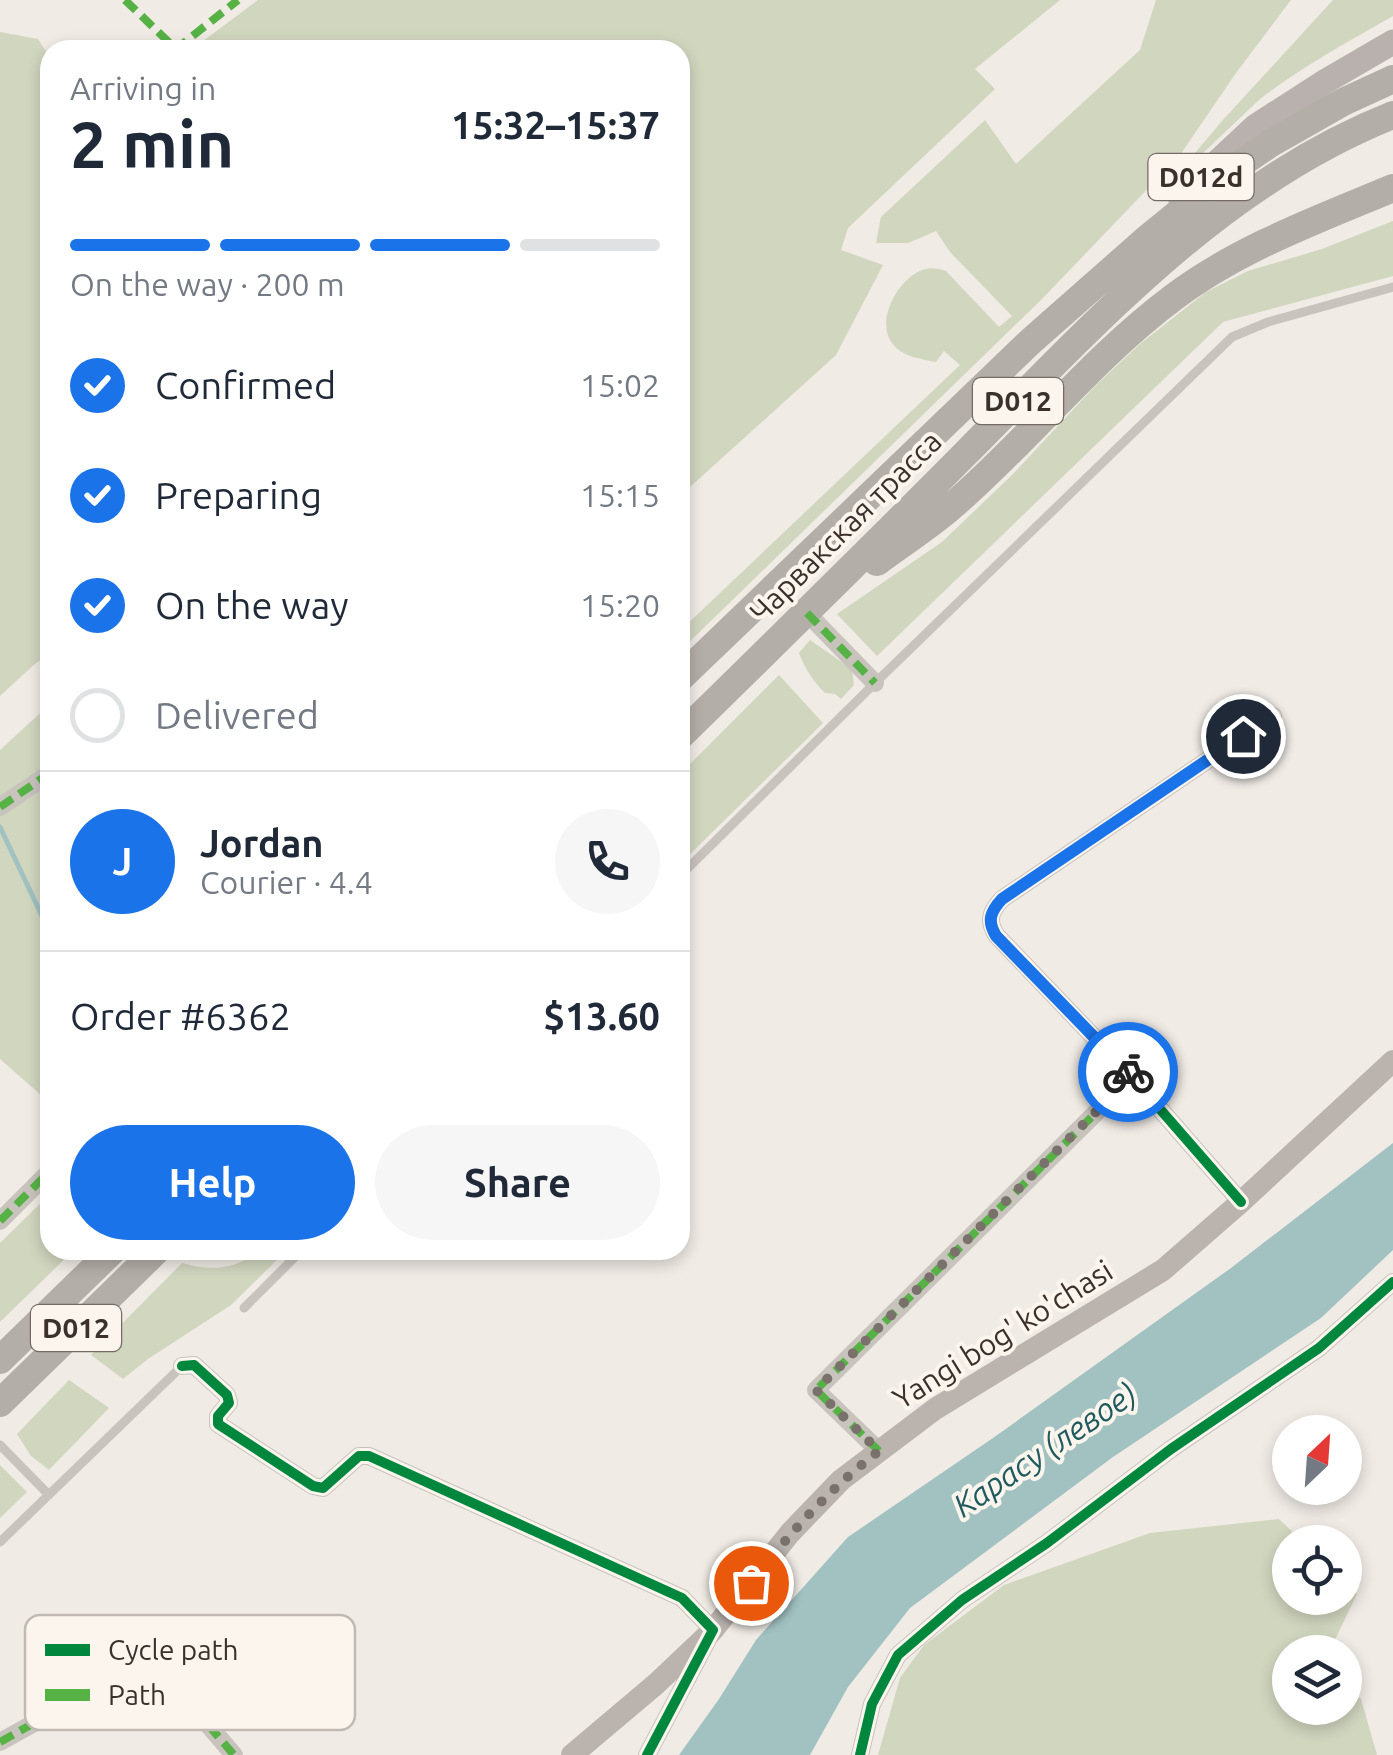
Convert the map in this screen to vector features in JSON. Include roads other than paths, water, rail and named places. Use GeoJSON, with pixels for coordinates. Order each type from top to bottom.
{"type":"FeatureCollection","features":[{"type":"Feature","properties":{"kind":"highway","name":"Чарвакская трасса"},"geometry":{"type":"LineString","coordinates":[[690,668],[1031,341],[1149,236],[1271,143],[1393,80]]}},
{"type":"Feature","properties":{"kind":"highway","name":"Чарвакская трасса"},"geometry":{"type":"LineString","coordinates":[[690,726],[1056,362],[1165,260],[1203,227],[1284,170],[1393,115]]}},
{"type":"Feature","properties":{"kind":"highway","name":"D012d"},"geometry":{"type":"LineString","coordinates":[[807,613],[950,508],[1133,331],[1175,296],[1233,259],[1393,188]]}},
{"type":"Feature","properties":{"kind":"highway","name":"D012"},"geometry":{"type":"LineString","coordinates":[[0,1360],[103,1260]]}},
{"type":"Feature","properties":{"kind":"highway","name":"D012"},"geometry":{"type":"LineString","coordinates":[[0,1403],[147,1260]]}},
{"type":"Feature","properties":{"kind":"main road","name":"D012d"},"geometry":{"type":"LineString","coordinates":[[1031,341],[1256,126],[1393,42]]}},
{"type":"Feature","properties":{"kind":"main road","name":"Yangi bog' ko'chasi"},"geometry":{"type":"LineString","coordinates":[[572,1755],[713,1630],[802,1520],[842,1480],[935,1409],[1163,1270],[1393,1061]]}},
{"type":"Feature","properties":{"kind":"street"},"geometry":{"type":"LineString","coordinates":[[807,613],[875,683]]}},
{"type":"Feature","properties":{"kind":"street"},"geometry":{"type":"LineString","coordinates":[[1241,1202],[1132,1076],[996,936],[990,916],[1002,899],[1273,716]]}},
{"type":"Feature","properties":{"kind":"street"},"geometry":{"type":"LineString","coordinates":[[1,806],[40,780]]}},
{"type":"Feature","properties":{"kind":"street"},"geometry":{"type":"LineString","coordinates":[[879,1451],[816,1390],[1132,1076]]}},
{"type":"Feature","properties":{"kind":"street"},"geometry":{"type":"LineString","coordinates":[[0,1222],[40,1182]]}},
{"type":"Feature","properties":{"kind":"street"},"geometry":{"type":"LineString","coordinates":[[860,1755],[872,1704],[898,1655],[962,1600],[1047,1544],[1171,1450],[1319,1348],[1393,1282]]}},
{"type":"Feature","properties":{"kind":"street"},"geometry":{"type":"LineString","coordinates":[[182,1366],[194,1364],[227,1395],[229,1403],[218,1416],[218,1424],[314,1486],[323,1488],[359,1456],[369,1456],[682,1598],[713,1630],[647,1755]]}},
{"type":"Feature","properties":{"kind":"street"},"geometry":{"type":"LineString","coordinates":[[0,1742],[25,1728]]}},
{"type":"Feature","properties":{"kind":"street"},"geometry":{"type":"LineString","coordinates":[[212,1730],[234,1755]]}},
{"type":"Feature","properties":{"kind":"lane"},"geometry":{"type":"LineString","coordinates":[[690,866],[1232,336],[1393,287]]}},
{"type":"Feature","properties":{"kind":"lane"},"geometry":{"type":"LineString","coordinates":[[244,1308],[292,1260]]}},
{"type":"Feature","properties":{"kind":"lane"},"geometry":{"type":"LineString","coordinates":[[0,1542],[182,1366]]}},
{"type":"Feature","properties":{"kind":"lane"},"geometry":{"type":"LineString","coordinates":[[0,1445],[49,1495]]}},
{"type":"Feature","properties":{"kind":"water","name":"Карасу (левое)"},"geometry":{"type":"Polygon","coordinates":[[[1393,1143],[1393,1250],[1321,1318],[1113,1457],[910,1608],[848,1687],[810,1755],[679,1755],[756,1640],[848,1537],[1231,1268],[1393,1143]]]}},
{"type":"Feature","properties":{"kind":"waterway"},"geometry":{"type":"LineString","coordinates":[[0,827],[40,912]]}}]}
